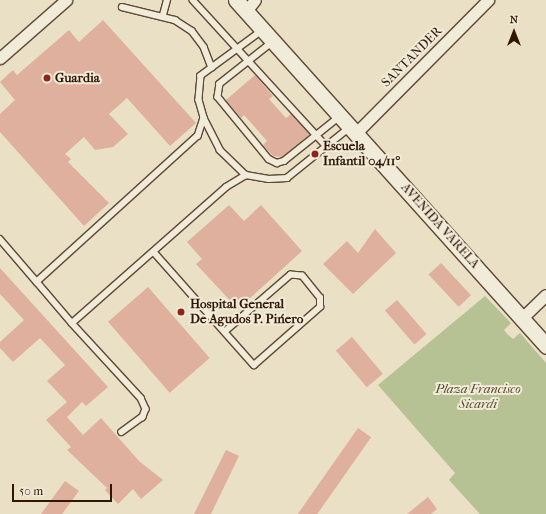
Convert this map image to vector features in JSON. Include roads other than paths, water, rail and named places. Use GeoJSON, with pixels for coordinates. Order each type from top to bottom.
{"type":"FeatureCollection","features":[{"type":"Feature","properties":{"kind":"main road","name":"AVENIDA VARELA"},"geometry":{"type":"LineString","coordinates":[[236,0],[251,6],[262,30],[546,346]]}},
{"type":"Feature","properties":{"kind":"street"},"geometry":{"type":"LineString","coordinates":[[0,58],[66,0]]}},
{"type":"Feature","properties":{"kind":"street","name":"SANTANDER"},"geometry":{"type":"LineString","coordinates":[[348,126],[488,0]]}},
{"type":"Feature","properties":{"kind":"street"},"geometry":{"type":"LineString","coordinates":[[522,318],[546,295]]}},
{"type":"Feature","properties":{"kind":"lane"},"geometry":{"type":"LineString","coordinates":[[163,15],[167,0]]}},
{"type":"Feature","properties":{"kind":"lane"},"geometry":{"type":"LineString","coordinates":[[193,0],[327,147]]}},
{"type":"Feature","properties":{"kind":"lane"},"geometry":{"type":"LineString","coordinates":[[122,7],[163,15],[192,31],[204,47],[212,68]]}},
{"type":"Feature","properties":{"kind":"lane"},"geometry":{"type":"LineString","coordinates":[[262,30],[201,76],[199,100],[204,118],[220,150],[246,175],[269,179],[287,178],[327,147],[348,126]]}},
{"type":"Feature","properties":{"kind":"lane"},"geometry":{"type":"LineString","coordinates":[[273,42],[220,84],[218,97],[269,159],[277,163],[284,161],[316,136],[348,126]]}},
{"type":"Feature","properties":{"kind":"lane"},"geometry":{"type":"LineString","coordinates":[[37,282],[198,136],[204,118]]}},
{"type":"Feature","properties":{"kind":"lane"},"geometry":{"type":"LineString","coordinates":[[72,323],[226,187],[246,175]]}},
{"type":"Feature","properties":{"kind":"lane"},"geometry":{"type":"LineString","coordinates":[[0,239],[72,323],[141,398],[146,409],[143,417],[122,432]]}},
{"type":"Feature","properties":{"kind":"lane"},"geometry":{"type":"LineString","coordinates":[[154,252],[254,365],[320,307],[320,298],[302,276],[291,276],[225,332]]}},
{"type":"Feature","properties":{"kind":"place","name":"Guardia"},"geometry":{"type":"Point","coordinates":[47,78]}},
{"type":"Feature","properties":{"kind":"place","name":"Escuela Infantil 04/11°"},"geometry":{"type":"Point","coordinates":[315,154]}},
{"type":"Feature","properties":{"kind":"place","name":"Hospital General De Agudos P. Pińero"},"geometry":{"type":"Point","coordinates":[181,312]}},
{"type":"Feature","properties":{"kind":"park label","name":"Plaza Francisco Sicardi"},"geometry":{"type":"Point","coordinates":[478,398]}}]}
